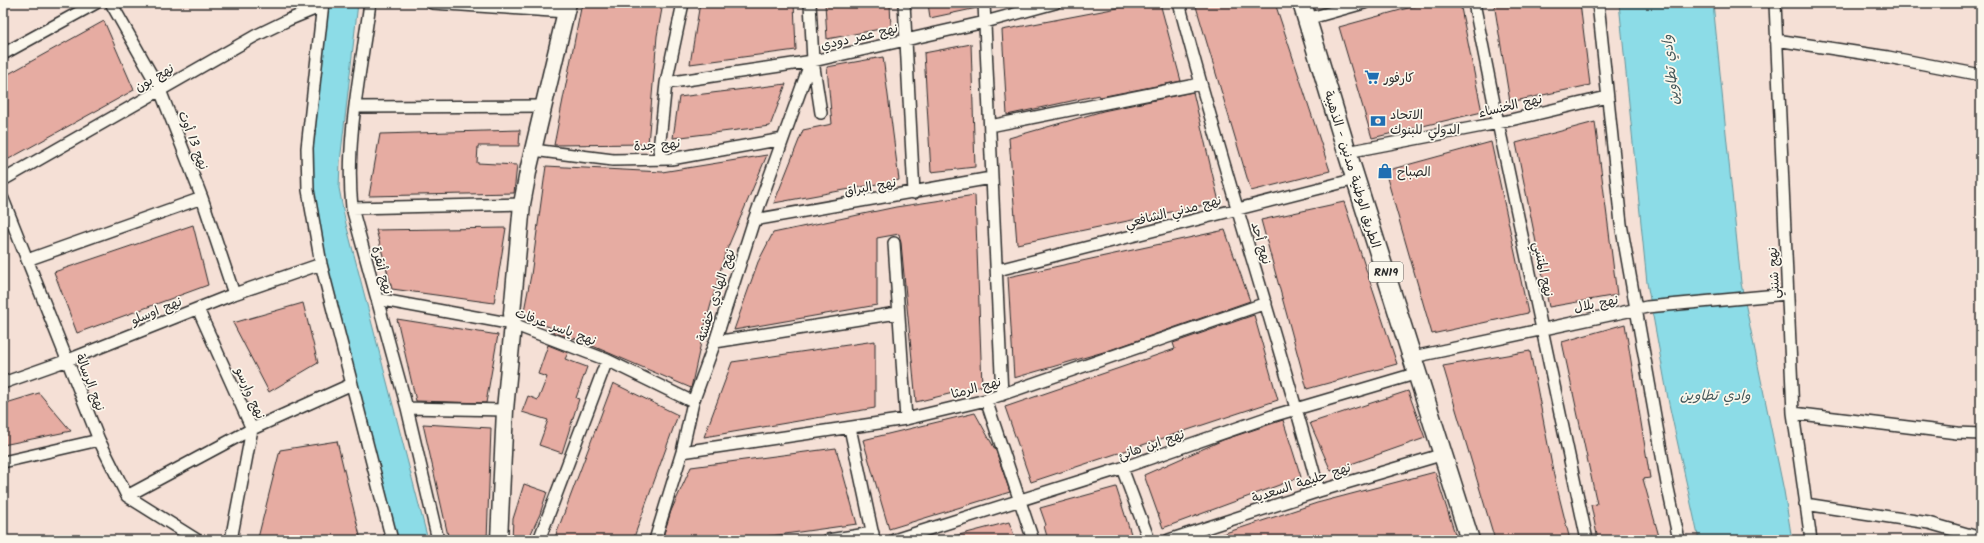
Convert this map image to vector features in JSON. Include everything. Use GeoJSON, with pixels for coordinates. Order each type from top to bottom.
{"type":"FeatureCollection","features":[{"type":"Feature","properties":{"kind":"main road"},"geometry":{"type":"LineString","coordinates":[[499,540],[505,410],[522,204],[532,150],[544,106],[566,7]]}},
{"type":"Feature","properties":{"kind":"main road","name":"الطريق الوطنية مدنين - الذهيبة"},"geometry":{"type":"LineString","coordinates":[[1304,11],[1470,540]]}},
{"type":"Feature","properties":{"kind":"street"},"geometry":{"type":"LineString","coordinates":[[3,54],[96,3]]}},
{"type":"Feature","properties":{"kind":"street","name":"نهج 13 أوت"},"geometry":{"type":"LineString","coordinates":[[111,3],[160,90],[202,198],[234,294]]}},
{"type":"Feature","properties":{"kind":"street","name":"نهج أنقرة"},"geometry":{"type":"LineString","coordinates":[[370,3],[350,149],[352,208],[407,408],[438,540]]}},
{"type":"Feature","properties":{"kind":"street"},"geometry":{"type":"LineString","coordinates":[[432,3],[566,7]]}},
{"type":"Feature","properties":{"kind":"street"},"geometry":{"type":"LineString","coordinates":[[663,159],[659,150],[666,83],[684,3]]}},
{"type":"Feature","properties":{"kind":"street","name":"نهج الهادي خفشة"},"geometry":{"type":"LineString","coordinates":[[655,540],[682,452],[693,402],[716,342],[754,220],[812,61],[810,3]]}},
{"type":"Feature","properties":{"kind":"street"},"geometry":{"type":"LineString","coordinates":[[904,3],[914,193]]}},
{"type":"Feature","properties":{"kind":"street"},"geometry":{"type":"LineString","coordinates":[[984,3],[991,178],[998,270],[1002,395]]}},
{"type":"Feature","properties":{"kind":"street","name":"نهج عمر دودي"},"geometry":{"type":"LineString","coordinates":[[666,83],[812,61],[985,22],[1055,3]]}},
{"type":"Feature","properties":{"kind":"street","name":"نهج أحد"},"geometry":{"type":"LineString","coordinates":[[1179,3],[1200,84],[1266,303],[1320,491]]}},
{"type":"Feature","properties":{"kind":"street"},"geometry":{"type":"LineString","coordinates":[[1304,11],[1364,3]]}},
{"type":"Feature","properties":{"kind":"street","name":"نهج المتنبي"},"geometry":{"type":"LineString","coordinates":[[1474,3],[1498,123],[1587,540]]}},
{"type":"Feature","properties":{"kind":"street"},"geometry":{"type":"LineString","coordinates":[[1598,3],[1621,224],[1679,540]]}},
{"type":"Feature","properties":{"kind":"street","name":"نهج شنني"},"geometry":{"type":"LineString","coordinates":[[1775,3],[1793,413],[1805,504],[1812,540]]}},
{"type":"Feature","properties":{"kind":"street"},"geometry":{"type":"LineString","coordinates":[[323,5],[307,148],[308,190],[321,264],[392,540]]}},
{"type":"Feature","properties":{"kind":"street","name":"نهج بون"},"geometry":{"type":"LineString","coordinates":[[3,180],[255,36],[323,5]]}},
{"type":"Feature","properties":{"kind":"street"},"geometry":{"type":"LineString","coordinates":[[1776,40],[1888,57],[1981,75]]}},
{"type":"Feature","properties":{"kind":"street"},"geometry":{"type":"LineString","coordinates":[[812,61],[821,113]]}},
{"type":"Feature","properties":{"kind":"street"},"geometry":{"type":"LineString","coordinates":[[990,126],[1200,84]]}},
{"type":"Feature","properties":{"kind":"street","name":"نهج الخنساء"},"geometry":{"type":"LineString","coordinates":[[1347,152],[1498,123],[1607,97]]}},
{"type":"Feature","properties":{"kind":"street"},"geometry":{"type":"LineString","coordinates":[[356,107],[544,106]]}},
{"type":"Feature","properties":{"kind":"street","name":"نهج جدة"},"geometry":{"type":"LineString","coordinates":[[532,150],[613,160],[663,159],[783,139]]}},
{"type":"Feature","properties":{"kind":"street","name":"نهج البراق"},"geometry":{"type":"LineString","coordinates":[[754,220],[914,193],[991,178]]}},
{"type":"Feature","properties":{"kind":"street","name":"نهج مدني الشافعي"},"geometry":{"type":"LineString","coordinates":[[998,270],[1356,179]]}},
{"type":"Feature","properties":{"kind":"street"},"geometry":{"type":"LineString","coordinates":[[28,260],[202,198]]}},
{"type":"Feature","properties":{"kind":"street","name":"نهج الرسالة"},"geometry":{"type":"LineString","coordinates":[[3,199],[99,440],[127,496]]}},
{"type":"Feature","properties":{"kind":"street"},"geometry":{"type":"LineString","coordinates":[[352,208],[522,204]]}},
{"type":"Feature","properties":{"kind":"street"},"geometry":{"type":"LineString","coordinates":[[894,243],[906,419]]}},
{"type":"Feature","properties":{"kind":"street","name":"نهج اوسلو"},"geometry":{"type":"LineString","coordinates":[[3,383],[68,360],[234,294],[321,264]]}},
{"type":"Feature","properties":{"kind":"street","name":"نهج بلال"},"geometry":{"type":"LineString","coordinates":[[1415,365],[1542,328],[1647,307],[1747,296],[1788,294]]}},
{"type":"Feature","properties":{"kind":"street","name":"نهج ياسر عرفات"},"geometry":{"type":"LineString","coordinates":[[377,299],[513,324],[607,360],[693,402]]}},
{"type":"Feature","properties":{"kind":"street","name":"نهج الرمثا"},"geometry":{"type":"LineString","coordinates":[[682,452],[906,419],[986,400],[1266,303]]}},
{"type":"Feature","properties":{"kind":"street","name":"نهج وارسو"},"geometry":{"type":"LineString","coordinates":[[198,308],[252,429],[231,540]]}},
{"type":"Feature","properties":{"kind":"street"},"geometry":{"type":"LineString","coordinates":[[716,342],[898,313]]}},
{"type":"Feature","properties":{"kind":"street"},"geometry":{"type":"LineString","coordinates":[[539,540],[607,360]]}},
{"type":"Feature","properties":{"kind":"street","name":"نهج ابن هانئ"},"geometry":{"type":"LineString","coordinates":[[894,540],[1122,468],[1272,416],[1297,409],[1415,365]]}},
{"type":"Feature","properties":{"kind":"street"},"geometry":{"type":"LineString","coordinates":[[197,540],[127,496],[252,429],[352,384]]}},
{"type":"Feature","properties":{"kind":"street"},"geometry":{"type":"LineString","coordinates":[[986,400],[1033,540]]}},
{"type":"Feature","properties":{"kind":"street"},"geometry":{"type":"LineString","coordinates":[[407,408],[505,410]]}},
{"type":"Feature","properties":{"kind":"street"},"geometry":{"type":"LineString","coordinates":[[1793,413],[1957,433],[1981,434]]}},
{"type":"Feature","properties":{"kind":"street"},"geometry":{"type":"LineString","coordinates":[[828,540],[874,537],[850,428]]}},
{"type":"Feature","properties":{"kind":"street"},"geometry":{"type":"LineString","coordinates":[[3,462],[99,440]]}},
{"type":"Feature","properties":{"kind":"street","name":"نهج حليمة السعدية"},"geometry":{"type":"LineString","coordinates":[[1169,540],[1320,491],[1444,454]]}},
{"type":"Feature","properties":{"kind":"street"},"geometry":{"type":"LineString","coordinates":[[1122,468],[1149,540]]}},
{"type":"Feature","properties":{"kind":"street"},"geometry":{"type":"LineString","coordinates":[[1805,504],[1929,524],[1981,538]]}},
{"type":"Feature","properties":{"kind":"water"},"geometry":{"type":"Polygon","coordinates":[[[328,3],[358,3],[340,162],[339,188],[345,220],[428,540],[395,540],[318,228],[310,165],[328,3]]]}},
{"type":"Feature","properties":{"kind":"water","name":"وادي تطاوين"},"geometry":{"type":"Polygon","coordinates":[[[1619,3],[1713,3],[1741,283],[1784,491],[1792,540],[1699,540],[1669,404],[1647,283],[1619,3]]]}},
{"type":"Feature","properties":{"kind":"building"},"geometry":{"type":"Polygon","coordinates":[[[582,3],[663,3],[657,36],[648,144],[554,145],[582,3]]]}},
{"type":"Feature","properties":{"kind":"building"},"geometry":{"type":"Polygon","coordinates":[[[700,3],[794,3],[796,50],[690,64],[700,3]]]}},
{"type":"Feature","properties":{"kind":"building"},"geometry":{"type":"Polygon","coordinates":[[[825,3],[890,3],[891,27],[827,39],[825,3]]]}},
{"type":"Feature","properties":{"kind":"building"},"geometry":{"type":"Polygon","coordinates":[[[928,3],[977,3],[977,8],[930,18],[928,3]]]}},
{"type":"Feature","properties":{"kind":"building"},"geometry":{"type":"Polygon","coordinates":[[[1144,3],[1160,3],[1181,81],[1100,97],[1099,95],[1007,115],[1002,30],[1144,3]]]}},
{"type":"Feature","properties":{"kind":"building"},"geometry":{"type":"Polygon","coordinates":[[[1195,3],[1275,3],[1330,171],[1251,191],[1195,3]]]}},
{"type":"Feature","properties":{"kind":"building"},"geometry":{"type":"Polygon","coordinates":[[[1426,3],[1460,3],[1482,112],[1372,138],[1339,27],[1426,3]]]}},
{"type":"Feature","properties":{"kind":"building"},"geometry":{"type":"Polygon","coordinates":[[[1494,3],[1580,3],[1590,85],[1510,102],[1494,3]]]}},
{"type":"Feature","properties":{"kind":"building"},"geometry":{"type":"Polygon","coordinates":[[[104,21],[134,90],[7,160],[3,149],[3,77],[104,21]]]}},
{"type":"Feature","properties":{"kind":"building"},"geometry":{"type":"Polygon","coordinates":[[[971,44],[975,167],[931,172],[924,53],[971,44]]]}},
{"type":"Feature","properties":{"kind":"building"},"geometry":{"type":"Polygon","coordinates":[[[883,57],[899,180],[774,203],[803,130],[832,124],[827,67],[883,57]]]}},
{"type":"Feature","properties":{"kind":"building"},"geometry":{"type":"Polygon","coordinates":[[[786,84],[770,126],[673,138],[679,97],[786,84]]]}},
{"type":"Feature","properties":{"kind":"building"},"geometry":{"type":"Polygon","coordinates":[[[1193,92],[1219,202],[1017,244],[1009,138],[1103,111],[1193,92]]]}},
{"type":"Feature","properties":{"kind":"building"},"geometry":{"type":"Polygon","coordinates":[[[1595,122],[1617,295],[1549,307],[1516,143],[1595,122]]]}},
{"type":"Feature","properties":{"kind":"building"},"geometry":{"type":"Polygon","coordinates":[[[520,130],[519,146],[478,146],[477,163],[517,165],[514,193],[369,196],[380,134],[520,130]]]}},
{"type":"Feature","properties":{"kind":"building"},"geometry":{"type":"Polygon","coordinates":[[[1491,142],[1528,313],[1432,334],[1385,171],[1491,142]]]}},
{"type":"Feature","properties":{"kind":"building"},"geometry":{"type":"Polygon","coordinates":[[[767,155],[725,254],[704,329],[691,388],[574,338],[573,339],[553,332],[554,329],[523,316],[531,275],[546,166],[662,172],[767,155]]]}},
{"type":"Feature","properties":{"kind":"building"},"geometry":{"type":"Polygon","coordinates":[[[975,195],[982,386],[916,402],[899,234],[877,238],[877,305],[734,330],[758,262],[773,233],[896,207],[975,195]]]}},
{"type":"Feature","properties":{"kind":"building"},"geometry":{"type":"Polygon","coordinates":[[[1344,202],[1397,364],[1307,389],[1261,220],[1344,202]]]}},
{"type":"Feature","properties":{"kind":"building"},"geometry":{"type":"Polygon","coordinates":[[[193,225],[208,285],[77,333],[54,272],[193,225]]]}},
{"type":"Feature","properties":{"kind":"building"},"geometry":{"type":"Polygon","coordinates":[[[506,228],[494,303],[392,289],[376,230],[506,228]]]}},
{"type":"Feature","properties":{"kind":"building"},"geometry":{"type":"Polygon","coordinates":[[[1225,230],[1250,301],[1107,351],[1014,378],[1008,277],[1225,230]]]}},
{"type":"Feature","properties":{"kind":"building"},"geometry":{"type":"Polygon","coordinates":[[[303,303],[318,363],[269,392],[233,323],[303,303]]]}},
{"type":"Feature","properties":{"kind":"building"},"geometry":{"type":"Polygon","coordinates":[[[1254,315],[1278,400],[1031,482],[1005,407],[1175,349],[1173,343],[1254,315]]]}},
{"type":"Feature","properties":{"kind":"building"},"geometry":{"type":"Polygon","coordinates":[[[397,319],[498,335],[486,403],[416,401],[397,319]]]}},
{"type":"Feature","properties":{"kind":"building"},"geometry":{"type":"Polygon","coordinates":[[[1625,324],[1650,478],[1643,479],[1660,540],[1598,540],[1591,505],[1597,504],[1562,342],[1625,324]]]}},
{"type":"Feature","properties":{"kind":"building"},"geometry":{"type":"Polygon","coordinates":[[[875,341],[875,408],[704,437],[732,362],[875,341]]]}},
{"type":"Feature","properties":{"kind":"building"},"geometry":{"type":"Polygon","coordinates":[[[548,345],[568,353],[565,359],[587,367],[576,398],[579,399],[562,453],[539,445],[548,420],[522,412],[528,396],[538,400],[547,377],[538,374],[548,345]]]}},
{"type":"Feature","properties":{"kind":"building"},"geometry":{"type":"Polygon","coordinates":[[[1530,351],[1554,476],[1570,540],[1495,540],[1443,366],[1530,351]]]}},
{"type":"Feature","properties":{"kind":"building"},"geometry":{"type":"Polygon","coordinates":[[[613,383],[678,415],[633,540],[554,540],[613,383]]]}},
{"type":"Feature","properties":{"kind":"building"},"geometry":{"type":"Polygon","coordinates":[[[1408,391],[1425,438],[1331,471],[1310,423],[1408,391]]]}},
{"type":"Feature","properties":{"kind":"building"},"geometry":{"type":"Polygon","coordinates":[[[39,393],[71,431],[3,445],[3,404],[39,393]]]}},
{"type":"Feature","properties":{"kind":"building"},"geometry":{"type":"Polygon","coordinates":[[[975,413],[996,451],[1010,492],[889,529],[863,440],[975,413]]]}},
{"type":"Feature","properties":{"kind":"building"},"geometry":{"type":"Polygon","coordinates":[[[1283,420],[1301,477],[1163,528],[1144,475],[1223,440],[1283,420]]]}},
{"type":"Feature","properties":{"kind":"building"},"geometry":{"type":"Polygon","coordinates":[[[423,424],[491,428],[487,540],[449,540],[423,424]]]}},
{"type":"Feature","properties":{"kind":"building"},"geometry":{"type":"Polygon","coordinates":[[[337,441],[361,540],[267,540],[258,538],[280,450],[337,441]]]}},
{"type":"Feature","properties":{"kind":"building"},"geometry":{"type":"Polygon","coordinates":[[[836,448],[857,524],[742,540],[662,540],[671,511],[691,467],[836,448]]]}},
{"type":"Feature","properties":{"kind":"building"},"geometry":{"type":"Polygon","coordinates":[[[1435,472],[1457,540],[1210,540],[1210,538],[1317,503],[1435,472]]]}},
{"type":"Feature","properties":{"kind":"building"},"geometry":{"type":"Polygon","coordinates":[[[524,484],[547,492],[540,514],[528,540],[512,540],[513,519],[524,484]]]}},
{"type":"Feature","properties":{"kind":"building"},"geometry":{"type":"Polygon","coordinates":[[[1116,487],[1133,540],[1048,540],[1044,526],[1046,525],[1040,508],[1116,487]]]}},
{"type":"Feature","properties":{"kind":"building"},"geometry":{"type":"Polygon","coordinates":[[[1009,522],[1016,540],[955,540],[955,536],[1009,522]]]}},
{"type":"Feature","properties":{"kind":"place","name":"كارفور"},"geometry":{"type":"Point","coordinates":[1372,77]}},
{"type":"Feature","properties":{"kind":"place","name":"الاتحاد الدولي للبنوك"},"geometry":{"type":"Point","coordinates":[1378,121]}},
{"type":"Feature","properties":{"kind":"place","name":"الصباح"},"geometry":{"type":"Point","coordinates":[1385,171]}}]}
